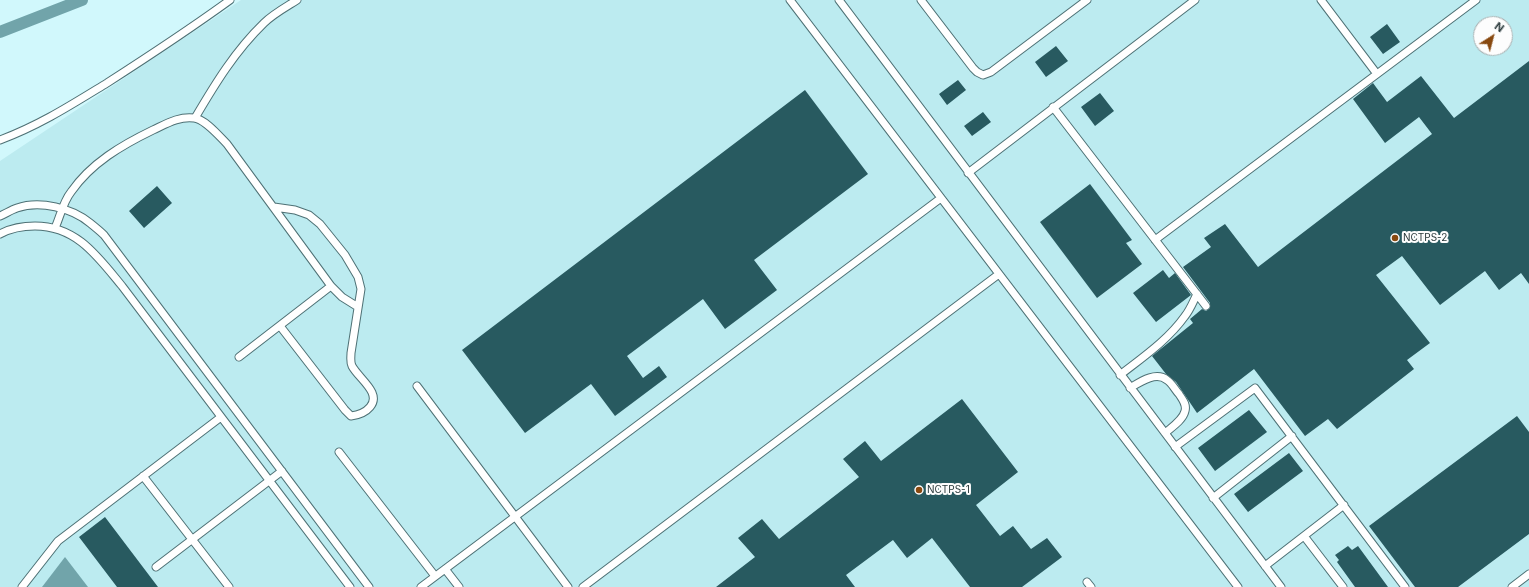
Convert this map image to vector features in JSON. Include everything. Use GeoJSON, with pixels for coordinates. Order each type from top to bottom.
{"type":"FeatureCollection","features":[{"type":"Feature","properties":{"kind":"lane"},"geometry":{"type":"LineString","coordinates":[[0,140],[54,116],[174,40],[230,0]]}},
{"type":"Feature","properties":{"kind":"lane"},"geometry":{"type":"LineString","coordinates":[[194,118],[217,80],[240,49],[265,22],[297,0]]}},
{"type":"Feature","properties":{"kind":"lane"},"geometry":{"type":"LineString","coordinates":[[790,0],[1238,587]]}},
{"type":"Feature","properties":{"kind":"lane"},"geometry":{"type":"LineString","coordinates":[[839,0],[1281,587]]}},
{"type":"Feature","properties":{"kind":"lane"},"geometry":{"type":"LineString","coordinates":[[921,0],[976,72],[983,75],[991,72],[1087,0]]}},
{"type":"Feature","properties":{"kind":"lane"},"geometry":{"type":"LineString","coordinates":[[968,173],[1195,0]]}},
{"type":"Feature","properties":{"kind":"lane"},"geometry":{"type":"LineString","coordinates":[[1321,0],[1377,74]]}},
{"type":"Feature","properties":{"kind":"lane"},"geometry":{"type":"LineString","coordinates":[[1155,240],[1476,0]]}},
{"type":"Feature","properties":{"kind":"lane"},"geometry":{"type":"LineString","coordinates":[[1053,107],[1206,306]]}},
{"type":"Feature","properties":{"kind":"lane"},"geometry":{"type":"LineString","coordinates":[[55,228],[70,193],[102,160],[129,142],[176,119],[194,118],[212,128],[227,144],[331,286],[342,297],[358,307]]}},
{"type":"Feature","properties":{"kind":"lane"},"geometry":{"type":"LineString","coordinates":[[421,587],[941,198]]}},
{"type":"Feature","properties":{"kind":"lane"},"geometry":{"type":"LineString","coordinates":[[0,216],[17,208],[33,205],[55,207],[76,214],[90,222],[104,236],[369,587]]}},
{"type":"Feature","properties":{"kind":"lane"},"geometry":{"type":"LineString","coordinates":[[274,207],[295,210],[309,215],[320,224],[345,255],[358,277],[361,289],[351,353],[351,364],[371,390],[375,399],[367,411],[351,416],[280,326]]}},
{"type":"Feature","properties":{"kind":"lane"},"geometry":{"type":"LineString","coordinates":[[0,234],[16,227],[47,226],[71,234],[85,244],[98,257],[122,286],[350,587]]}},
{"type":"Feature","properties":{"kind":"lane"},"geometry":{"type":"LineString","coordinates":[[583,587],[999,274]]}},
{"type":"Feature","properties":{"kind":"lane"},"geometry":{"type":"LineString","coordinates":[[239,357],[331,286]]}},
{"type":"Feature","properties":{"kind":"lane"},"geometry":{"type":"LineString","coordinates":[[1120,375],[1160,344],[1172,332],[1186,316],[1197,294]]}},
{"type":"Feature","properties":{"kind":"lane"},"geometry":{"type":"LineString","coordinates":[[1130,388],[1143,380],[1153,377],[1162,377],[1168,380],[1183,400],[1186,407],[1185,412],[1177,423],[1165,433]]}},
{"type":"Feature","properties":{"kind":"lane"},"geometry":{"type":"LineString","coordinates":[[417,386],[568,587]]}},
{"type":"Feature","properties":{"kind":"lane"},"geometry":{"type":"LineString","coordinates":[[1175,447],[1255,388],[1406,587]]}},
{"type":"Feature","properties":{"kind":"lane"},"geometry":{"type":"LineString","coordinates":[[22,587],[58,541],[221,417]]}},
{"type":"Feature","properties":{"kind":"lane"},"geometry":{"type":"LineString","coordinates":[[1214,498],[1292,436]]}},
{"type":"Feature","properties":{"kind":"lane"},"geometry":{"type":"LineString","coordinates":[[339,452],[435,576]]}},
{"type":"Feature","properties":{"kind":"lane"},"geometry":{"type":"LineString","coordinates":[[156,567],[282,471]]}},
{"type":"Feature","properties":{"kind":"lane"},"geometry":{"type":"LineString","coordinates":[[143,476],[229,587]]}},
{"type":"Feature","properties":{"kind":"lane"},"geometry":{"type":"LineString","coordinates":[[1265,566],[1344,505]]}},
{"type":"Feature","properties":{"kind":"lane"},"geometry":{"type":"LineString","coordinates":[[1304,536],[1343,587]]}},
{"type":"Feature","properties":{"kind":"lane"},"geometry":{"type":"LineString","coordinates":[[445,569],[458,587]]}},
{"type":"Feature","properties":{"kind":"lane"},"geometry":{"type":"LineString","coordinates":[[1512,587],[1529,574]]}},
{"type":"Feature","properties":{"kind":"shaded area"},"geometry":{"type":"Polygon","coordinates":[[[241,0],[1529,0],[1529,587],[0,587],[0,161],[241,0]]]}},
{"type":"Feature","properties":{"kind":"shaded area"},"geometry":{"type":"Polygon","coordinates":[[[65,557],[88,587],[42,587],[65,557]]]}},
{"type":"Feature","properties":{"kind":"building"},"geometry":{"type":"Polygon","coordinates":[[[1387,24],[1400,42],[1383,54],[1370,37],[1387,24]]]}},
{"type":"Feature","properties":{"kind":"building"},"geometry":{"type":"Polygon","coordinates":[[[1056,46],[1068,61],[1046,77],[1035,62],[1056,46]]]}},
{"type":"Feature","properties":{"kind":"building","name":"NCTPS-2"},"geometry":{"type":"Polygon","coordinates":[[[1529,61],[1529,284],[1521,273],[1499,290],[1485,271],[1440,305],[1402,256],[1376,275],[1430,343],[1407,360],[1414,369],[1337,429],[1328,419],[1305,436],[1254,369],[1197,413],[1176,382],[1166,374],[1152,356],[1193,323],[1190,319],[1202,309],[1206,311],[1210,308],[1210,303],[1183,267],[1211,247],[1204,238],[1225,224],[1258,267],[1432,134],[1419,117],[1385,143],[1353,99],[1373,83],[1387,102],[1421,76],[1454,118],[1529,61]]]}},
{"type":"Feature","properties":{"kind":"building"},"geometry":{"type":"Polygon","coordinates":[[[958,80],[966,90],[947,105],[939,94],[958,80]]]}},
{"type":"Feature","properties":{"kind":"building"},"geometry":{"type":"Polygon","coordinates":[[[805,90],[868,174],[754,260],[777,290],[725,329],[703,299],[627,356],[643,378],[659,366],[667,377],[615,416],[591,384],[525,433],[462,350],[805,90]]]}},
{"type":"Feature","properties":{"kind":"building"},"geometry":{"type":"Polygon","coordinates":[[[1100,93],[1114,111],[1095,126],[1081,107],[1100,93]]]}},
{"type":"Feature","properties":{"kind":"building"},"geometry":{"type":"Polygon","coordinates":[[[983,112],[991,122],[972,136],[964,126],[983,112]]]}},
{"type":"Feature","properties":{"kind":"building"},"geometry":{"type":"Polygon","coordinates":[[[1090,184],[1132,240],[1126,243],[1142,264],[1097,298],[1040,222],[1090,184]]]}},
{"type":"Feature","properties":{"kind":"building"},"geometry":{"type":"Polygon","coordinates":[[[157,186],[172,203],[144,228],[129,211],[157,186]]]}},
{"type":"Feature","properties":{"kind":"building"},"geometry":{"type":"Polygon","coordinates":[[[1163,270],[1169,278],[1175,273],[1191,295],[1156,322],[1133,293],[1163,270]]]}},
{"type":"Feature","properties":{"kind":"building","name":"NCTPS-1"},"geometry":{"type":"Polygon","coordinates":[[[962,399],[1018,472],[976,505],[1000,536],[1013,526],[1031,549],[1047,538],[1062,557],[1022,587],[970,587],[932,538],[907,558],[893,540],[846,575],[855,587],[716,587],[755,557],[738,538],[762,519],[779,539],[859,477],[843,459],[865,441],[881,461],[962,399]]]}},
{"type":"Feature","properties":{"kind":"building"},"geometry":{"type":"Polygon","coordinates":[[[1249,410],[1267,432],[1215,471],[1198,448],[1249,410]]]}},
{"type":"Feature","properties":{"kind":"building"},"geometry":{"type":"Polygon","coordinates":[[[1517,416],[1529,432],[1529,534],[1458,587],[1415,587],[1369,526],[1517,416]]]}},
{"type":"Feature","properties":{"kind":"building"},"geometry":{"type":"Polygon","coordinates":[[[1289,453],[1303,471],[1248,512],[1234,494],[1289,453]]]}},
{"type":"Feature","properties":{"kind":"building"},"geometry":{"type":"Polygon","coordinates":[[[105,517],[158,587],[117,587],[79,537],[105,517]]]}},
{"type":"Feature","properties":{"kind":"building"},"geometry":{"type":"Polygon","coordinates":[[[1348,546],[1352,550],[1358,546],[1388,587],[1355,587],[1337,562],[1339,560],[1335,555],[1348,546]]]}},
{"type":"Feature","properties":{"kind":"waterway"},"geometry":{"type":"LineString","coordinates":[[0,32],[82,0]]}},
{"type":"Feature","properties":{"kind":"place","name":"NCTPS-2"},"geometry":{"type":"Point","coordinates":[1395,238]}},
{"type":"Feature","properties":{"kind":"place","name":"NCTPS-1"},"geometry":{"type":"Point","coordinates":[919,490]}}]}
